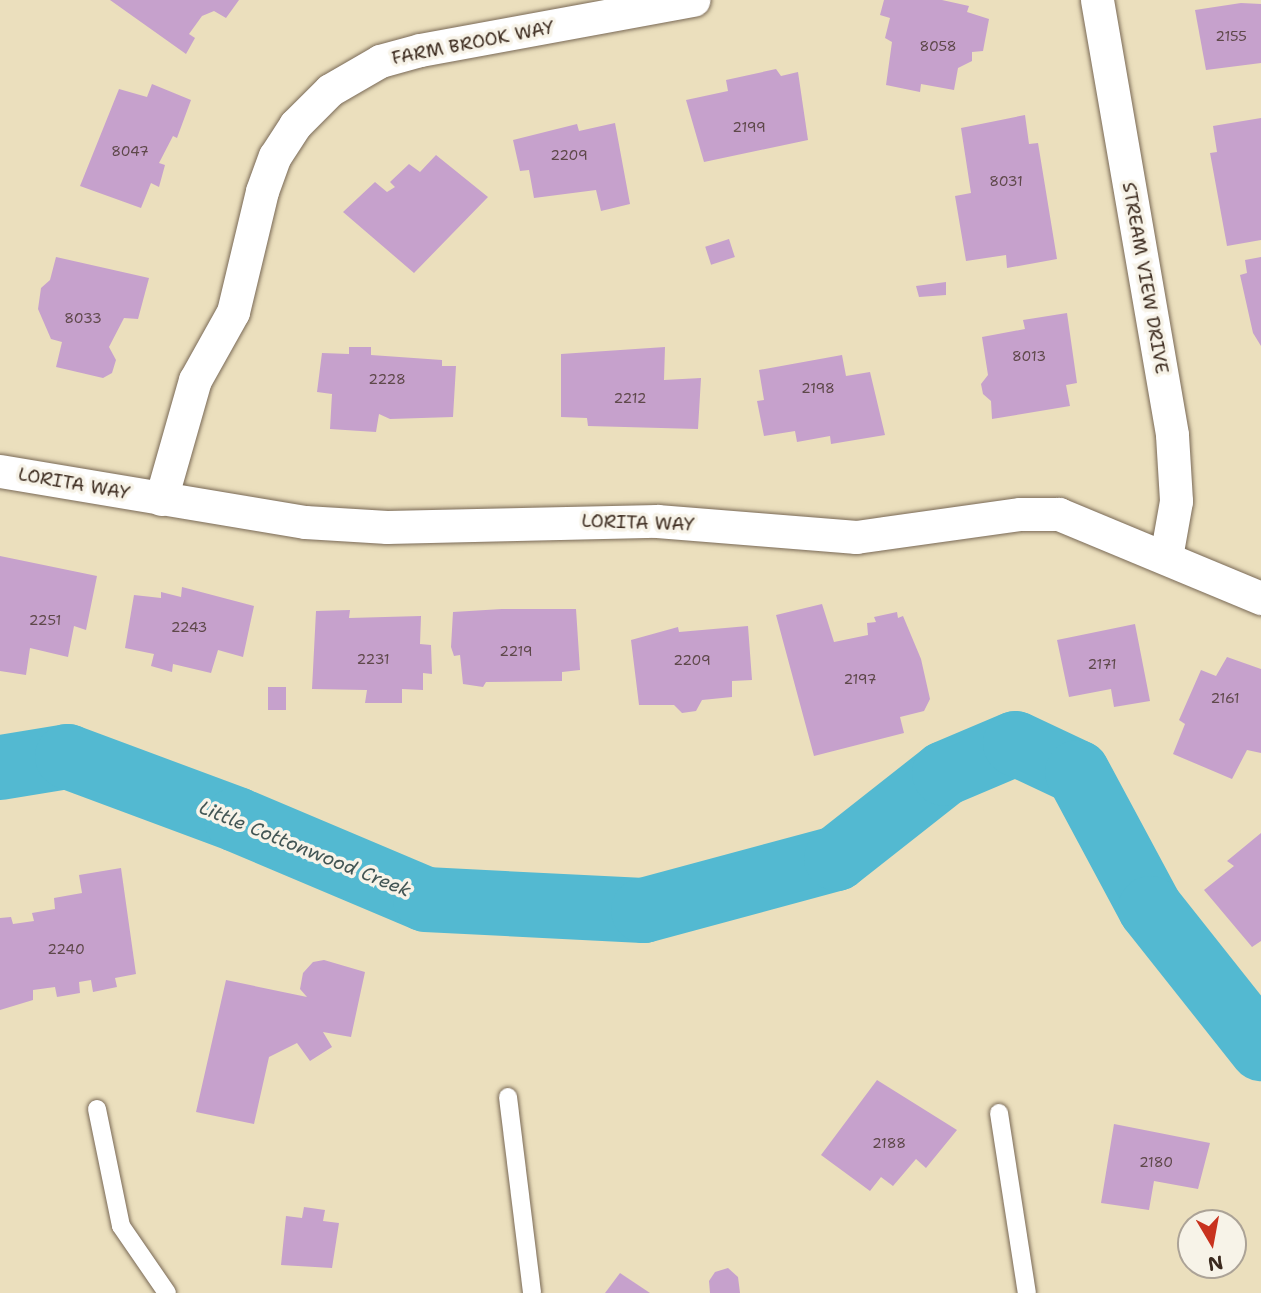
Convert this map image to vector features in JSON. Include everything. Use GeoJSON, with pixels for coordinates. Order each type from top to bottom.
{"type":"FeatureCollection","features":[{"type":"Feature","properties":{"kind":"street","name":"FARM BROOK WAY"},"geometry":{"type":"LineString","coordinates":[[161,499],[195,380],[233,312],[262,191],[275,156],[296,125],[330,90],[380,61],[420,50],[693,0]]}},
{"type":"Feature","properties":{"kind":"street","name":"STREAM VIEW DRIVE"},"geometry":{"type":"LineString","coordinates":[[1097,0],[1172,435],[1176,501],[1166,557]]}},
{"type":"Feature","properties":{"kind":"street","name":"LORITA WAY"},"geometry":{"type":"LineString","coordinates":[[0,471],[161,499],[333,524],[657,521],[856,537],[1020,514],[1059,514],[1261,598]]}},
{"type":"Feature","properties":{"kind":"lane"},"geometry":{"type":"LineString","coordinates":[[508,1097],[532,1293]]}},
{"type":"Feature","properties":{"kind":"lane"},"geometry":{"type":"LineString","coordinates":[[97,1109],[121,1226],[167,1293]]}},
{"type":"Feature","properties":{"kind":"lane"},"geometry":{"type":"LineString","coordinates":[[999,1113],[1027,1293]]}},
{"type":"Feature","properties":{"kind":"building"},"geometry":{"type":"Polygon","coordinates":[[[110,0],[239,0],[226,18],[214,11],[202,16],[189,34],[195,38],[186,54],[110,0]]]}},
{"type":"Feature","properties":{"kind":"building"},"geometry":{"type":"Polygon","coordinates":[[[884,0],[942,0],[969,6],[967,12],[989,19],[983,51],[972,52],[972,61],[958,68],[954,90],[921,84],[920,92],[886,85],[892,42],[885,38],[890,18],[880,15],[884,0]]]}},
{"type":"Feature","properties":{"kind":"building"},"geometry":{"type":"Polygon","coordinates":[[[1241,3],[1261,4],[1261,63],[1206,70],[1195,10],[1241,3]]]}},
{"type":"Feature","properties":{"kind":"building"},"geometry":{"type":"Polygon","coordinates":[[[776,69],[781,76],[798,72],[808,140],[704,162],[686,100],[728,91],[726,80],[776,69]]]}},
{"type":"Feature","properties":{"kind":"building"},"geometry":{"type":"Polygon","coordinates":[[[152,84],[191,100],[177,138],[173,136],[159,163],[165,165],[159,187],[151,183],[141,208],[80,186],[119,89],[147,97],[152,84]]]}},
{"type":"Feature","properties":{"kind":"building"},"geometry":{"type":"Polygon","coordinates":[[[1025,115],[1029,144],[1038,143],[1057,259],[1007,268],[1006,255],[966,261],[955,196],[971,193],[961,128],[1025,115]]]}},
{"type":"Feature","properties":{"kind":"building"},"geometry":{"type":"Polygon","coordinates":[[[1261,118],[1261,240],[1227,246],[1210,153],[1217,152],[1213,126],[1261,118]]]}},
{"type":"Feature","properties":{"kind":"building"},"geometry":{"type":"Polygon","coordinates":[[[615,123],[630,204],[601,211],[596,190],[534,198],[529,170],[520,171],[513,140],[577,124],[579,131],[615,123]]]}},
{"type":"Feature","properties":{"kind":"building"},"geometry":{"type":"Polygon","coordinates":[[[436,155],[488,197],[414,273],[343,212],[375,182],[387,192],[395,187],[390,182],[409,164],[420,172],[436,155]]]}},
{"type":"Feature","properties":{"kind":"building"},"geometry":{"type":"Polygon","coordinates":[[[729,239],[735,257],[711,265],[705,247],[729,239]]]}},
{"type":"Feature","properties":{"kind":"building"},"geometry":{"type":"Polygon","coordinates":[[[56,257],[149,278],[138,319],[124,318],[109,347],[116,360],[112,373],[103,378],[56,367],[62,342],[51,339],[38,309],[41,288],[50,280],[56,257]]]}},
{"type":"Feature","properties":{"kind":"building"},"geometry":{"type":"Polygon","coordinates":[[[1261,257],[1261,346],[1253,333],[1240,275],[1247,273],[1245,260],[1261,257]]]}},
{"type":"Feature","properties":{"kind":"building"},"geometry":{"type":"Polygon","coordinates":[[[946,282],[946,295],[919,297],[916,286],[946,282]]]}},
{"type":"Feature","properties":{"kind":"building"},"geometry":{"type":"Polygon","coordinates":[[[1067,313],[1077,383],[1066,385],[1070,406],[992,419],[991,401],[983,394],[981,384],[988,375],[982,337],[1025,329],[1023,320],[1067,313]]]}},
{"type":"Feature","properties":{"kind":"building"},"geometry":{"type":"Polygon","coordinates":[[[349,347],[371,347],[371,355],[442,360],[442,366],[456,366],[453,417],[390,419],[379,414],[376,432],[330,429],[332,394],[317,392],[322,353],[349,354],[349,347]]]}},
{"type":"Feature","properties":{"kind":"building"},"geometry":{"type":"Polygon","coordinates":[[[665,347],[664,380],[701,378],[698,429],[588,426],[587,418],[561,417],[561,354],[665,347]]]}},
{"type":"Feature","properties":{"kind":"building"},"geometry":{"type":"Polygon","coordinates":[[[842,355],[846,376],[870,372],[885,435],[831,444],[830,436],[797,442],[795,431],[764,436],[757,401],[764,400],[759,370],[842,355]]]}},
{"type":"Feature","properties":{"kind":"building"},"geometry":{"type":"Polygon","coordinates":[[[0,556],[97,576],[86,630],[74,626],[68,657],[30,648],[26,675],[0,671],[0,556]]]}},
{"type":"Feature","properties":{"kind":"building"},"geometry":{"type":"Polygon","coordinates":[[[182,587],[254,606],[243,657],[218,650],[211,673],[173,664],[172,672],[151,666],[154,654],[125,648],[134,595],[161,598],[161,592],[181,597],[182,587]]]}},
{"type":"Feature","properties":{"kind":"building"},"geometry":{"type":"Polygon","coordinates":[[[822,604],[834,642],[868,635],[867,623],[876,622],[874,617],[897,612],[898,618],[903,616],[921,659],[930,699],[924,711],[900,717],[904,733],[814,756],[776,615],[822,604]]]}},
{"type":"Feature","properties":{"kind":"building"},"geometry":{"type":"Polygon","coordinates":[[[576,609],[580,670],[562,672],[562,681],[486,682],[483,687],[463,684],[460,655],[454,656],[451,647],[453,612],[576,609]]]}},
{"type":"Feature","properties":{"kind":"building"},"geometry":{"type":"Polygon","coordinates":[[[350,610],[349,618],[421,616],[420,644],[431,645],[432,674],[423,673],[423,690],[402,689],[402,703],[365,703],[367,690],[312,689],[316,611],[350,610]]]}},
{"type":"Feature","properties":{"kind":"building"},"geometry":{"type":"Polygon","coordinates":[[[1135,624],[1150,701],[1114,707],[1111,689],[1069,697],[1057,640],[1135,624]]]}},
{"type":"Feature","properties":{"kind":"building"},"geometry":{"type":"Polygon","coordinates":[[[748,626],[752,680],[732,681],[732,697],[702,700],[696,711],[682,713],[674,705],[639,705],[631,640],[678,627],[679,632],[748,626]]]}},
{"type":"Feature","properties":{"kind":"building"},"geometry":{"type":"Polygon","coordinates":[[[1227,657],[1261,669],[1261,753],[1247,750],[1232,779],[1173,754],[1185,724],[1179,720],[1201,670],[1216,676],[1227,657]]]}},
{"type":"Feature","properties":{"kind":"building"},"geometry":{"type":"Polygon","coordinates":[[[268,687],[286,687],[286,710],[268,710],[268,687]]]}},
{"type":"Feature","properties":{"kind":"building"},"geometry":{"type":"Polygon","coordinates":[[[1261,833],[1261,941],[1252,947],[1204,890],[1234,866],[1227,861],[1261,833]]]}},
{"type":"Feature","properties":{"kind":"building"},"geometry":{"type":"Polygon","coordinates":[[[121,868],[136,974],[115,978],[117,987],[93,992],[91,980],[79,982],[80,993],[57,997],[55,987],[33,990],[33,1000],[0,1010],[0,918],[11,917],[13,924],[34,921],[32,913],[55,909],[54,898],[82,893],[79,875],[121,868]]]}},
{"type":"Feature","properties":{"kind":"building"},"geometry":{"type":"Polygon","coordinates":[[[324,960],[365,972],[351,1037],[323,1032],[332,1047],[310,1061],[297,1043],[269,1057],[254,1124],[196,1112],[226,980],[307,997],[300,989],[303,973],[313,962],[324,960]]]}},
{"type":"Feature","properties":{"kind":"building"},"geometry":{"type":"Polygon","coordinates":[[[877,1080],[957,1130],[926,1168],[916,1159],[893,1186],[881,1177],[870,1191],[821,1155],[877,1080]]]}},
{"type":"Feature","properties":{"kind":"building"},"geometry":{"type":"Polygon","coordinates":[[[1114,1124],[1210,1143],[1198,1189],[1154,1181],[1149,1210],[1101,1203],[1114,1124]]]}},
{"type":"Feature","properties":{"kind":"building"},"geometry":{"type":"Polygon","coordinates":[[[304,1207],[325,1210],[323,1221],[339,1223],[332,1268],[281,1265],[286,1216],[302,1218],[304,1207]]]}},
{"type":"Feature","properties":{"kind":"building"},"geometry":{"type":"Polygon","coordinates":[[[728,1268],[738,1277],[740,1293],[710,1293],[709,1281],[715,1272],[728,1268]]]}},
{"type":"Feature","properties":{"kind":"building"},"geometry":{"type":"Polygon","coordinates":[[[620,1273],[650,1293],[605,1293],[620,1273]]]}},
{"type":"Feature","properties":{"kind":"waterway","name":"Little Cottonwood Creek"},"geometry":{"type":"LineString","coordinates":[[0,767],[67,756],[236,819],[425,899],[643,910],[836,858],[944,773],[1015,743],[1077,772],[1150,908],[1261,1048]]}}]}
